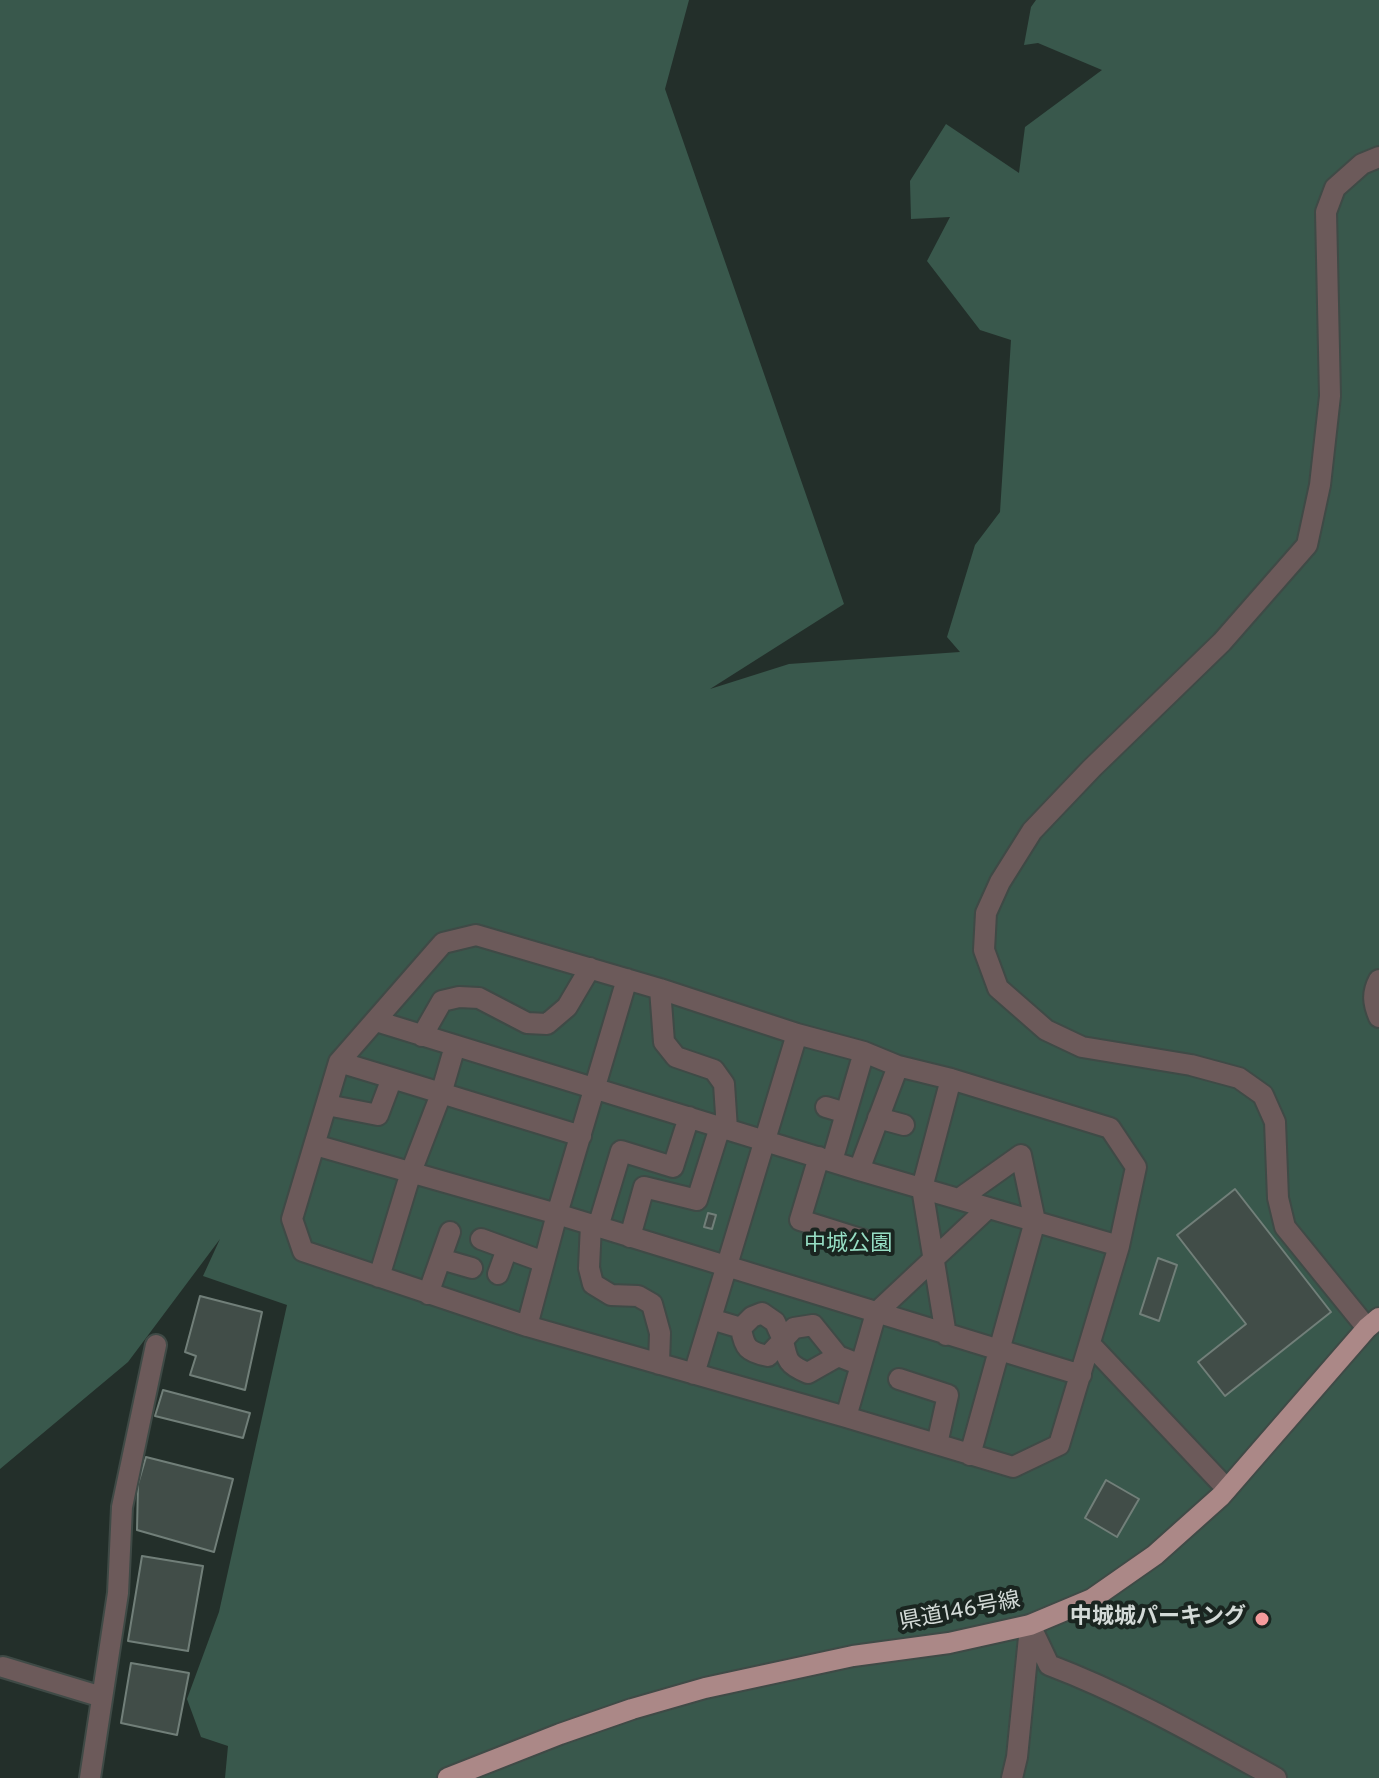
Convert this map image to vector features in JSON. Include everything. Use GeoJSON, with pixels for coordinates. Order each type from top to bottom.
{"type":"FeatureCollection","features":[{"type":"Feature","properties":{"kind":"main road","name":"県道146号線"},"geometry":{"type":"LineString","coordinates":[[448,1778],[560,1734],[705,1688],[853,1656],[949,1643],[1030,1625],[1092,1599],[1155,1555],[1227,1489],[1373,1323]]}},
{"type":"Feature","properties":{"kind":"street"},"geometry":{"type":"LineString","coordinates":[[1373,1323],[1285,1227],[1278,1198],[1275,1122],[1263,1095],[1239,1078],[1191,1065],[1082,1047],[1046,1030],[998,988],[984,950],[986,913],[1000,882],[1032,831],[1222,642],[1307,545],[1320,485],[1330,396],[1326,212],[1335,188],[1362,164],[1379,157]]}},
{"type":"Feature","properties":{"kind":"street"},"geometry":{"type":"LineString","coordinates":[[476,935],[627,979],[797,1034],[864,1052],[898,1066],[1110,1128],[1136,1167],[1119,1246],[1059,1445],[1013,1467],[527,1326],[303,1251],[292,1219],[339,1062],[443,943],[476,935]]}},
{"type":"Feature","properties":{"kind":"street"},"geometry":{"type":"LineString","coordinates":[[422,1036],[442,1001],[459,997],[479,998],[527,1023],[547,1024],[567,1007],[590,968]]}},
{"type":"Feature","properties":{"kind":"street"},"geometry":{"type":"LineString","coordinates":[[527,1326],[627,979]]}},
{"type":"Feature","properties":{"kind":"street"},"geometry":{"type":"LineString","coordinates":[[1379,980],[1374,990],[1374,1004],[1379,1017]]}},
{"type":"Feature","properties":{"kind":"street"},"geometry":{"type":"LineString","coordinates":[[630,1237],[644,1187],[697,1200],[724,1128],[724,1084],[714,1070],[676,1057],[664,1042],[660,989]]}},
{"type":"Feature","properties":{"kind":"street"},"geometry":{"type":"LineString","coordinates":[[376,1021],[859,1170],[1119,1246]]}},
{"type":"Feature","properties":{"kind":"street"},"geometry":{"type":"LineString","coordinates":[[694,1374],[797,1034]]}},
{"type":"Feature","properties":{"kind":"street"},"geometry":{"type":"LineString","coordinates":[[379,1277],[411,1172],[441,1094],[455,1046]]}},
{"type":"Feature","properties":{"kind":"street"},"geometry":{"type":"LineString","coordinates":[[864,1052],[846,1113],[800,1220],[870,1242]]}},
{"type":"Feature","properties":{"kind":"street"},"geometry":{"type":"LineString","coordinates":[[339,1062],[581,1136]]}},
{"type":"Feature","properties":{"kind":"street"},"geometry":{"type":"LineString","coordinates":[[859,1170],[898,1066]]}},
{"type":"Feature","properties":{"kind":"street"},"geometry":{"type":"LineString","coordinates":[[327,1105],[378,1115],[392,1078]]}},
{"type":"Feature","properties":{"kind":"street"},"geometry":{"type":"LineString","coordinates":[[946,1335],[922,1188],[951,1079]]}},
{"type":"Feature","properties":{"kind":"street"},"geometry":{"type":"LineString","coordinates":[[826,1107],[846,1113]]}},
{"type":"Feature","properties":{"kind":"street"},"geometry":{"type":"LineString","coordinates":[[659,1364],[660,1333],[652,1304],[638,1296],[611,1295],[593,1284],[589,1268],[594,1226],[621,1151],[673,1167],[689,1117]]}},
{"type":"Feature","properties":{"kind":"street"},"geometry":{"type":"LineString","coordinates":[[878,1118],[904,1125]]}},
{"type":"Feature","properties":{"kind":"street"},"geometry":{"type":"LineString","coordinates":[[315,1145],[557,1214],[1081,1375]]}},
{"type":"Feature","properties":{"kind":"street"},"geometry":{"type":"LineString","coordinates":[[959,1199],[1021,1155],[1035,1221],[970,1455]]}},
{"type":"Feature","properties":{"kind":"street"},"geometry":{"type":"LineString","coordinates":[[846,1417],[876,1313],[988,1208]]}},
{"type":"Feature","properties":{"kind":"street"},"geometry":{"type":"LineString","coordinates":[[428,1294],[450,1232]]}},
{"type":"Feature","properties":{"kind":"street"},"geometry":{"type":"LineString","coordinates":[[481,1239],[544,1262]]}},
{"type":"Feature","properties":{"kind":"street"},"geometry":{"type":"LineString","coordinates":[[498,1274],[507,1249]]}},
{"type":"Feature","properties":{"kind":"street"},"geometry":{"type":"LineString","coordinates":[[441,1259],[472,1268]]}},
{"type":"Feature","properties":{"kind":"street"},"geometry":{"type":"LineString","coordinates":[[711,1319],[741,1328],[743,1343],[753,1353],[768,1356],[794,1328],[813,1325],[838,1356],[861,1365]]}},
{"type":"Feature","properties":{"kind":"street"},"geometry":{"type":"LineString","coordinates":[[783,1340],[786,1358],[792,1367],[808,1373],[838,1356]]}},
{"type":"Feature","properties":{"kind":"street"},"geometry":{"type":"LineString","coordinates":[[1090,1344],[1227,1489]]}},
{"type":"Feature","properties":{"kind":"street"},"geometry":{"type":"LineString","coordinates":[[90,1778],[118,1593],[122,1507],[156,1345]]}},
{"type":"Feature","properties":{"kind":"street"},"geometry":{"type":"LineString","coordinates":[[899,1379],[948,1395],[937,1444]]}},
{"type":"Feature","properties":{"kind":"street"},"geometry":{"type":"LineString","coordinates":[[1012,1778],[1017,1757],[1030,1625]]}},
{"type":"Feature","properties":{"kind":"street"},"geometry":{"type":"LineString","coordinates":[[1030,1625],[1049,1665],[1094,1682],[1276,1778]]}},
{"type":"Feature","properties":{"kind":"street"},"geometry":{"type":"LineString","coordinates":[[3,1667],[102,1697]]}},
{"type":"Feature","properties":{"kind":"green space","name":"中城公園"},"geometry":{"type":"Polygon","coordinates":[[[0,0],[689,0],[665,89],[844,604],[710,689],[789,664],[960,652],[947,637],[975,545],[1000,512],[1011,340],[980,330],[927,261],[950,217],[911,219],[910,181],[946,124],[1019,173],[1025,127],[1102,70],[1038,43],[1024,45],[1031,7],[1036,0],[1379,0],[1379,1778],[225,1778],[228,1746],[201,1737],[187,1699],[219,1612],[287,1305],[203,1276],[220,1239],[128,1362],[0,1469],[0,0]]]}},
{"type":"Feature","properties":{"kind":"building"},"geometry":{"type":"Polygon","coordinates":[[[1235,1189],[1331,1312],[1225,1396],[1198,1362],[1246,1324],[1177,1235],[1235,1189]]]}},
{"type":"Feature","properties":{"kind":"building"},"geometry":{"type":"Polygon","coordinates":[[[708,1213],[716,1215],[712,1229],[704,1227],[708,1213]]]}},
{"type":"Feature","properties":{"kind":"building"},"geometry":{"type":"Polygon","coordinates":[[[1158,1258],[1177,1265],[1159,1321],[1140,1314],[1158,1258]]]}},
{"type":"Feature","properties":{"kind":"building"},"geometry":{"type":"Polygon","coordinates":[[[200,1296],[262,1312],[245,1390],[190,1375],[196,1356],[185,1352],[200,1296]]]}},
{"type":"Feature","properties":{"kind":"building"},"geometry":{"type":"Polygon","coordinates":[[[163,1390],[250,1413],[243,1438],[155,1416],[163,1390]]]}},
{"type":"Feature","properties":{"kind":"building"},"geometry":{"type":"Polygon","coordinates":[[[146,1457],[233,1479],[214,1552],[137,1530],[138,1484],[146,1457]]]}},
{"type":"Feature","properties":{"kind":"building"},"geometry":{"type":"Polygon","coordinates":[[[1106,1480],[1139,1499],[1117,1537],[1085,1518],[1106,1480]]]}},
{"type":"Feature","properties":{"kind":"building"},"geometry":{"type":"Polygon","coordinates":[[[142,1556],[203,1566],[188,1651],[128,1641],[142,1556]]]}},
{"type":"Feature","properties":{"kind":"building"},"geometry":{"type":"Polygon","coordinates":[[[131,1663],[189,1673],[177,1735],[121,1723],[131,1663]]]}},
{"type":"Feature","properties":{"kind":"place","name":"中城城パーキング"},"geometry":{"type":"Point","coordinates":[1262,1619]}}]}
